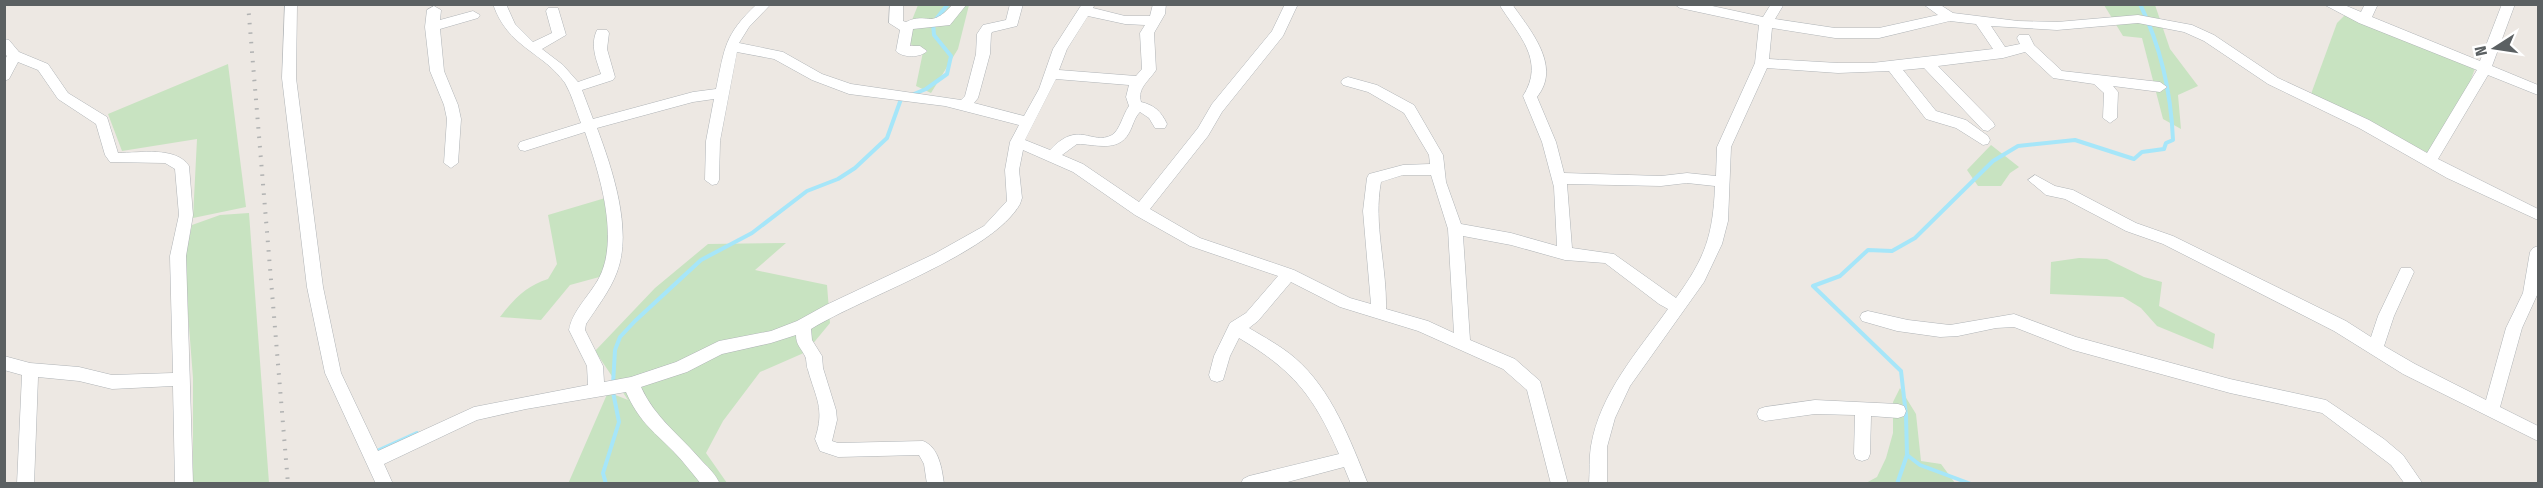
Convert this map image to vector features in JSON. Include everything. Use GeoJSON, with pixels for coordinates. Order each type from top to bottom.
{"type":"FeatureCollection","features":[{"type":"Feature","properties":{"kind":"street"},"geometry":{"type":"LineString","coordinates":[[291,4],[289,78],[315,287],[333,373],[385,483]]}},
{"type":"Feature","properties":{"kind":"street"},"geometry":{"type":"LineString","coordinates":[[500,4],[505,20],[513,32],[562,72],[574,88],[601,160],[614,223],[614,245],[610,269],[578,322],[577,330],[595,366],[596,389]]}},
{"type":"Feature","properties":{"kind":"street"},"geometry":{"type":"LineString","coordinates":[[712,180],[713,141],[732,46],[744,24],[765,4]]}},
{"type":"Feature","properties":{"kind":"street"},"geometry":{"type":"LineString","coordinates":[[897,4],[896,23],[906,28]]}},
{"type":"Feature","properties":{"kind":"street"},"geometry":{"type":"LineString","coordinates":[[906,28],[915,23],[925,25],[945,22],[961,4]]}},
{"type":"Feature","properties":{"kind":"street"},"geometry":{"type":"LineString","coordinates":[[963,106],[971,98],[983,54],[985,31],[1014,21],[1017,4]]}},
{"type":"Feature","properties":{"kind":"street"},"geometry":{"type":"LineString","coordinates":[[1123,25],[1130,4]]}},
{"type":"Feature","properties":{"kind":"street"},"geometry":{"type":"LineString","coordinates":[[1137,108],[1132,98],[1137,81],[1149,70],[1146,40],[1160,4]]}},
{"type":"Feature","properties":{"kind":"street"},"geometry":{"type":"LineString","coordinates":[[1140,211],[1203,132],[1217,108],[1278,33],[1292,4]]}},
{"type":"Feature","properties":{"kind":"street"},"geometry":{"type":"LineString","coordinates":[[1505,4],[1528,37],[1540,62],[1535,90],[1530,96],[1549,142],[1558,177],[1562,201],[1565,254]]}},
{"type":"Feature","properties":{"kind":"street"},"geometry":{"type":"LineString","coordinates":[[1680,4],[1766,23],[1834,33],[1879,33],[1950,17],[2018,25],[2079,26],[2138,19],[2174,25],[2198,31],[2256,71],[2364,124],[2429,162],[2538,214]]}},
{"type":"Feature","properties":{"kind":"street"},"geometry":{"type":"LineString","coordinates":[[1598,483],[1599,447],[1607,418],[1624,382],[1699,278],[1715,244],[1721,221],[1727,138],[1749,96],[1762,63],[1766,23],[1778,4]]}},
{"type":"Feature","properties":{"kind":"street"},"geometry":{"type":"LineString","coordinates":[[1929,4],[1950,17]]}},
{"type":"Feature","properties":{"kind":"street"},"geometry":{"type":"LineString","coordinates":[[2329,4],[2538,90]]}},
{"type":"Feature","properties":{"kind":"street"},"geometry":{"type":"LineString","coordinates":[[2364,20],[2372,4]]}},
{"type":"Feature","properties":{"kind":"street"},"geometry":{"type":"LineString","coordinates":[[2429,162],[2484,69],[2509,4]]}},
{"type":"Feature","properties":{"kind":"street"},"geometry":{"type":"LineString","coordinates":[[375,460],[474,414],[631,384],[681,366],[719,348],[771,337],[803,326],[831,309],[939,258],[989,231],[1016,198],[1012,170],[1017,142],[1052,74],[1060,50],[1087,8],[1123,25],[1152,21]]}},
{"type":"Feature","properties":{"kind":"street"},"geometry":{"type":"LineString","coordinates":[[434,10],[432,27],[437,71],[451,105],[454,119],[451,163]]}},
{"type":"Feature","properties":{"kind":"street"},"geometry":{"type":"LineString","coordinates":[[532,48],[560,35],[553,11]]}},
{"type":"Feature","properties":{"kind":"street"},"geometry":{"type":"LineString","coordinates":[[432,27],[473,15]]}},
{"type":"Feature","properties":{"kind":"street"},"geometry":{"type":"LineString","coordinates":[[1980,21],[2003,52]]}},
{"type":"Feature","properties":{"kind":"street"},"geometry":{"type":"LineString","coordinates":[[2018,25],[2028,46],[2044,64],[2058,75],[2160,87]]}},
{"type":"Feature","properties":{"kind":"street"},"geometry":{"type":"LineString","coordinates":[[906,28],[903,51],[920,51]]}},
{"type":"Feature","properties":{"kind":"street"},"geometry":{"type":"LineString","coordinates":[[574,88],[608,77],[600,49],[602,33]]}},
{"type":"Feature","properties":{"kind":"street"},"geometry":{"type":"LineString","coordinates":[[732,46],[778,56],[817,77],[840,86],[963,106],[1029,122]]}},
{"type":"Feature","properties":{"kind":"street"},"geometry":{"type":"LineString","coordinates":[[1762,63],[1843,68],[1926,62],[2003,52],[2028,46]]}},
{"type":"Feature","properties":{"kind":"street"},"geometry":{"type":"LineString","coordinates":[[4,76],[9,49],[43,67],[63,96],[102,121],[112,155],[115,158],[161,157],[182,166],[186,215],[178,256],[184,483]]}},
{"type":"Feature","properties":{"kind":"street"},"geometry":{"type":"LineString","coordinates":[[1891,64],[1931,114],[1986,133],[1963,97],[1926,62]]}},
{"type":"Feature","properties":{"kind":"street"},"geometry":{"type":"LineString","coordinates":[[1052,74],[1137,81]]}},
{"type":"Feature","properties":{"kind":"street"},"geometry":{"type":"LineString","coordinates":[[2096,78],[2111,93],[2110,118]]}},
{"type":"Feature","properties":{"kind":"street"},"geometry":{"type":"LineString","coordinates":[[1348,82],[1372,88],[1395,99],[1409,109],[1429,139],[1436,155],[1439,182],[1455,230],[1462,342]]}},
{"type":"Feature","properties":{"kind":"street"},"geometry":{"type":"LineString","coordinates":[[525,146],[589,125],[693,97],[722,93]]}},
{"type":"Feature","properties":{"kind":"street"},"geometry":{"type":"LineString","coordinates":[[1961,124],[1968,109],[1963,97]]}},
{"type":"Feature","properties":{"kind":"street"},"geometry":{"type":"LineString","coordinates":[[1052,157],[1067,141],[1076,138],[1105,141],[1116,139],[1122,135],[1130,112],[1137,108],[1145,107],[1156,115],[1160,124]]}},
{"type":"Feature","properties":{"kind":"street"},"geometry":{"type":"LineString","coordinates":[[1017,142],[1078,168],[1140,211],[1195,242],[1289,274],[1345,303],[1422,326],[1509,364],[1534,386],[1560,483]]}},
{"type":"Feature","properties":{"kind":"street"},"geometry":{"type":"LineString","coordinates":[[1378,314],[1378,274],[1371,210],[1374,178],[1403,170],[1438,169]]}},
{"type":"Feature","properties":{"kind":"street"},"geometry":{"type":"LineString","coordinates":[[1558,177],[1661,180],[1687,178],[1724,182]]}},
{"type":"Feature","properties":{"kind":"street"},"geometry":{"type":"LineString","coordinates":[[2035,180],[2051,191],[2068,194],[2131,227],[2168,240],[2340,326],[2409,369],[2538,434]]}},
{"type":"Feature","properties":{"kind":"street"},"geometry":{"type":"LineString","coordinates":[[1455,230],[1511,239],[1565,254],[1610,258],[1664,300],[1678,306]]}},
{"type":"Feature","properties":{"kind":"street"},"geometry":{"type":"LineString","coordinates":[[2491,411],[2514,328],[2531,293],[2538,252]]}},
{"type":"Feature","properties":{"kind":"street"},"geometry":{"type":"LineString","coordinates":[[2376,347],[2386,316],[2406,272]]}},
{"type":"Feature","properties":{"kind":"street"},"geometry":{"type":"LineString","coordinates":[[1217,375],[1222,356],[1236,328],[1252,317],[1289,274]]}},
{"type":"Feature","properties":{"kind":"street"},"geometry":{"type":"LineString","coordinates":[[1868,317],[1900,326],[1948,331],[1978,327],[1994,322],[2021,321],[2044,333],[2059,336],[2073,343],[2230,386],[2326,407],[2397,460],[2415,483]]}},
{"type":"Feature","properties":{"kind":"street"},"geometry":{"type":"LineString","coordinates":[[803,326],[804,342],[814,356],[815,368],[828,410],[829,420],[823,439],[826,446],[838,450],[922,448],[932,462],[936,483]]}},
{"type":"Feature","properties":{"kind":"street"},"geometry":{"type":"LineString","coordinates":[[1236,328],[1297,370],[1335,424],[1360,483]]}},
{"type":"Feature","properties":{"kind":"street"},"geometry":{"type":"LineString","coordinates":[[4,363],[30,370],[79,374],[112,382],[181,379]]}},
{"type":"Feature","properties":{"kind":"street"},"geometry":{"type":"LineString","coordinates":[[26,483],[25,457],[33,392],[30,370]]}},
{"type":"Feature","properties":{"kind":"street"},"geometry":{"type":"LineString","coordinates":[[631,384],[641,406],[656,426],[679,446],[712,483]]}},
{"type":"Feature","properties":{"kind":"street"},"geometry":{"type":"LineString","coordinates":[[1765,414],[1816,406],[1898,411]]}},
{"type":"Feature","properties":{"kind":"street"},"geometry":{"type":"LineString","coordinates":[[1862,454],[1863,408]]}},
{"type":"Feature","properties":{"kind":"street"},"geometry":{"type":"LineString","coordinates":[[1249,483],[1350,458]]}},
{"type":"Feature","properties":{"kind":"green space"},"geometry":{"type":"Polygon","coordinates":[[[918,5],[969,5],[958,49],[931,93],[916,86],[923,52],[904,40],[918,5]]]}},
{"type":"Feature","properties":{"kind":"green space"},"geometry":{"type":"Polygon","coordinates":[[[2104,5],[2155,5],[2170,49],[2198,86],[2178,95],[2181,129],[2163,119],[2142,38],[2123,36],[2104,5]]]}},
{"type":"Feature","properties":{"kind":"green space"},"geometry":{"type":"Polygon","coordinates":[[[2345,15],[2475,68],[2465,97],[2430,154],[2311,94],[2337,23],[2345,15]]]}},
{"type":"Feature","properties":{"kind":"green space"},"geometry":{"type":"Polygon","coordinates":[[[228,64],[246,207],[193,218],[197,139],[122,151],[108,114],[228,64]]]}},
{"type":"Feature","properties":{"kind":"green space"},"geometry":{"type":"Polygon","coordinates":[[[1991,145],[2019,167],[2010,173],[2001,186],[1978,186],[1967,170],[1991,145]]]}},
{"type":"Feature","properties":{"kind":"green space"},"geometry":{"type":"Polygon","coordinates":[[[612,196],[617,239],[603,276],[570,285],[541,320],[500,317],[521,294],[533,285],[548,279],[557,264],[548,215],[612,196]]]}},
{"type":"Feature","properties":{"kind":"green space"},"geometry":{"type":"Polygon","coordinates":[[[249,213],[269,483],[193,483],[193,378],[184,262],[192,225],[220,215],[249,213]]]}},
{"type":"Feature","properties":{"kind":"green space"},"geometry":{"type":"Polygon","coordinates":[[[786,243],[755,270],[827,285],[830,323],[806,352],[760,372],[723,421],[706,453],[727,483],[568,484],[608,392],[628,400],[595,351],[655,288],[708,244],[786,243]]]}},
{"type":"Feature","properties":{"kind":"green space"},"geometry":{"type":"Polygon","coordinates":[[[2079,258],[2107,259],[2144,277],[2162,282],[2159,306],[2215,334],[2213,349],[2157,326],[2141,308],[2123,297],[2050,294],[2051,262],[2079,258]]]}},
{"type":"Feature","properties":{"kind":"green space"},"geometry":{"type":"Polygon","coordinates":[[[1900,388],[1916,414],[1921,461],[1941,464],[1955,483],[1864,484],[1877,477],[1886,458],[1893,433],[1893,402],[1900,388]]]}},
{"type":"Feature","properties":{"kind":"waterway"},"geometry":{"type":"LineString","coordinates":[[914,94],[926,89],[947,74],[951,56],[934,35],[933,23],[948,4]]}},
{"type":"Feature","properties":{"kind":"waterway"},"geometry":{"type":"LineString","coordinates":[[1907,455],[1906,415],[1901,371],[1813,286],[1840,276],[1868,250],[1892,251],[1915,238],[1993,161],[2018,146],[2075,140],[2134,159],[2142,152],[2164,149],[2166,143],[2173,140],[2170,105],[2159,53],[2140,4]]}},
{"type":"Feature","properties":{"kind":"waterway"},"geometry":{"type":"LineString","coordinates":[[613,384],[615,350],[620,337],[635,321],[701,260],[752,233],[807,191],[838,179],[855,168],[887,138],[901,99],[904,98]]}},
{"type":"Feature","properties":{"kind":"waterway"},"geometry":{"type":"LineString","coordinates":[[606,484],[603,473],[619,422],[613,392]]}},
{"type":"Feature","properties":{"kind":"waterway"},"geometry":{"type":"LineString","coordinates":[[377,451],[417,433]]}},
{"type":"Feature","properties":{"kind":"waterway"},"geometry":{"type":"LineString","coordinates":[[1897,484],[1907,455]]}},
{"type":"Feature","properties":{"kind":"waterway"},"geometry":{"type":"LineString","coordinates":[[1907,455],[1920,465],[1971,484]]}},
{"type":"Feature","properties":{"kind":"railway"},"geometry":{"type":"LineString","coordinates":[[248,4],[288,484]]}}]}
